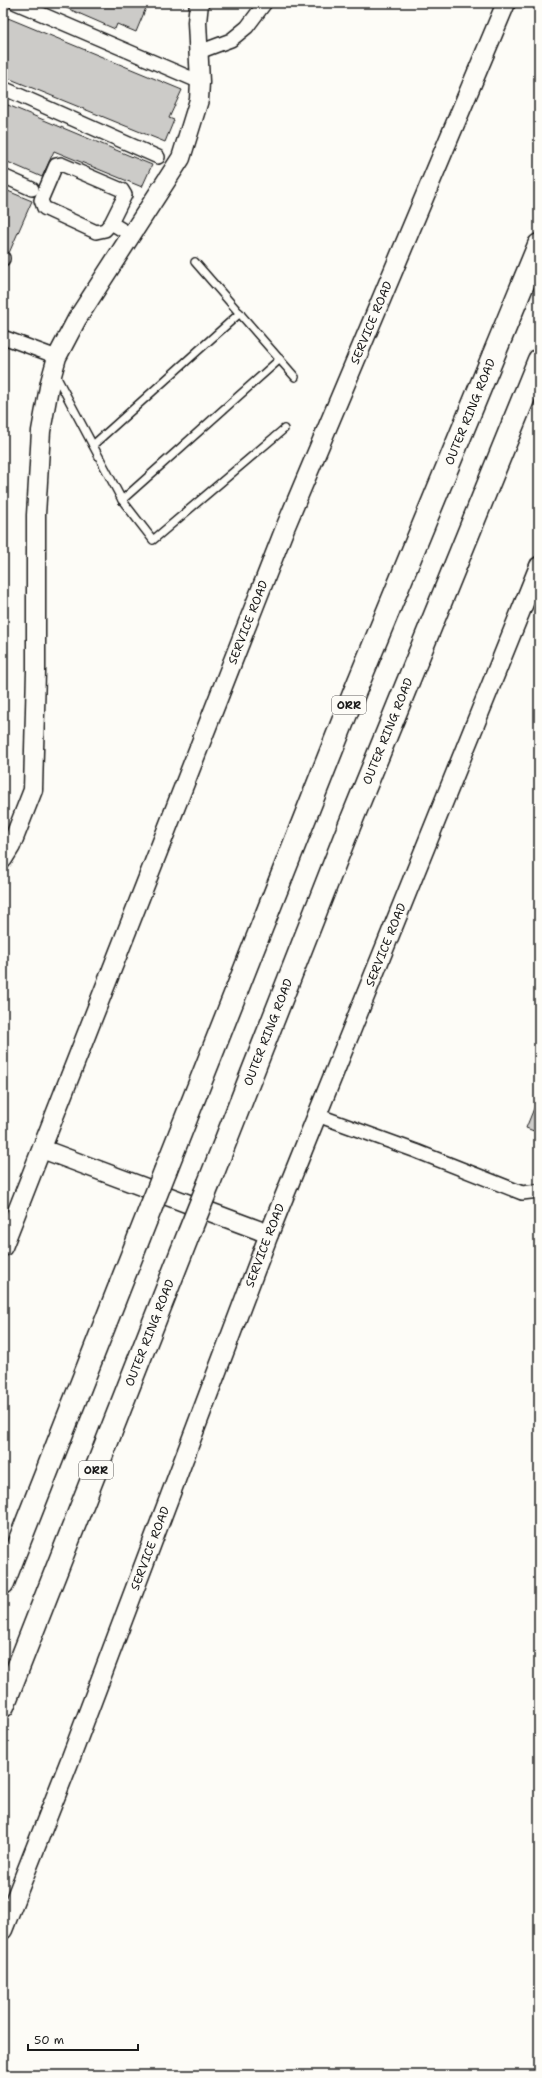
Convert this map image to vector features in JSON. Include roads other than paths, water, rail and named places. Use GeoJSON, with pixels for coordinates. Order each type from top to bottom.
{"type":"FeatureCollection","features":[{"type":"Feature","properties":{"kind":"highway","name":"OUTER RING ROAD"},"geometry":{"type":"LineString","coordinates":[[3,1584],[355,691],[539,245]]}},
{"type":"Feature","properties":{"kind":"highway","name":"OUTER RING ROAD"},"geometry":{"type":"LineString","coordinates":[[3,1706],[362,794],[539,360]]}},
{"type":"Feature","properties":{"kind":"main road"},"geometry":{"type":"LineString","coordinates":[[3,859],[11,846],[33,790],[36,672],[36,515],[41,431],[44,407],[55,364],[77,319],[181,158],[199,100],[198,3]]}},
{"type":"Feature","properties":{"kind":"main road","name":"SERVICE ROAD"},"geometry":{"type":"LineString","coordinates":[[3,1247],[285,528],[506,3]]}},
{"type":"Feature","properties":{"kind":"main road","name":"SERVICE ROAD"},"geometry":{"type":"LineString","coordinates":[[3,1930],[70,1760],[268,1234],[539,566]]}},
{"type":"Feature","properties":{"kind":"main road"},"geometry":{"type":"LineString","coordinates":[[42,1149],[268,1234]]}},
{"type":"Feature","properties":{"kind":"street"},"geometry":{"type":"LineString","coordinates":[[16,3],[200,82]]}},
{"type":"Feature","properties":{"kind":"street"},"geometry":{"type":"LineString","coordinates":[[199,52],[231,40],[247,26],[265,3]]}},
{"type":"Feature","properties":{"kind":"street"},"geometry":{"type":"LineString","coordinates":[[3,88],[158,157]]}},
{"type":"Feature","properties":{"kind":"street"},"geometry":{"type":"LineString","coordinates":[[60,164],[122,190],[125,195],[111,223],[106,230],[96,232],[44,208],[41,200],[56,165],[60,164]]}},
{"type":"Feature","properties":{"kind":"street"},"geometry":{"type":"LineString","coordinates":[[3,176],[32,189]]}},
{"type":"Feature","properties":{"kind":"street"},"geometry":{"type":"LineString","coordinates":[[111,223],[131,236]]}},
{"type":"Feature","properties":{"kind":"street"},"geometry":{"type":"LineString","coordinates":[[3,337],[55,364]]}},
{"type":"Feature","properties":{"kind":"street"},"geometry":{"type":"LineString","coordinates":[[317,1115],[416,1151],[522,1193],[539,1191]]}},
{"type":"Feature","properties":{"kind":"lane"},"geometry":{"type":"LineString","coordinates":[[194,262],[280,358],[295,377]]}},
{"type":"Feature","properties":{"kind":"lane"},"geometry":{"type":"LineString","coordinates":[[93,445],[240,313]]}},
{"type":"Feature","properties":{"kind":"lane"},"geometry":{"type":"LineString","coordinates":[[122,500],[280,358]]}},
{"type":"Feature","properties":{"kind":"lane"},"geometry":{"type":"LineString","coordinates":[[55,364],[93,445],[122,500],[153,540],[284,429]]}}]}
